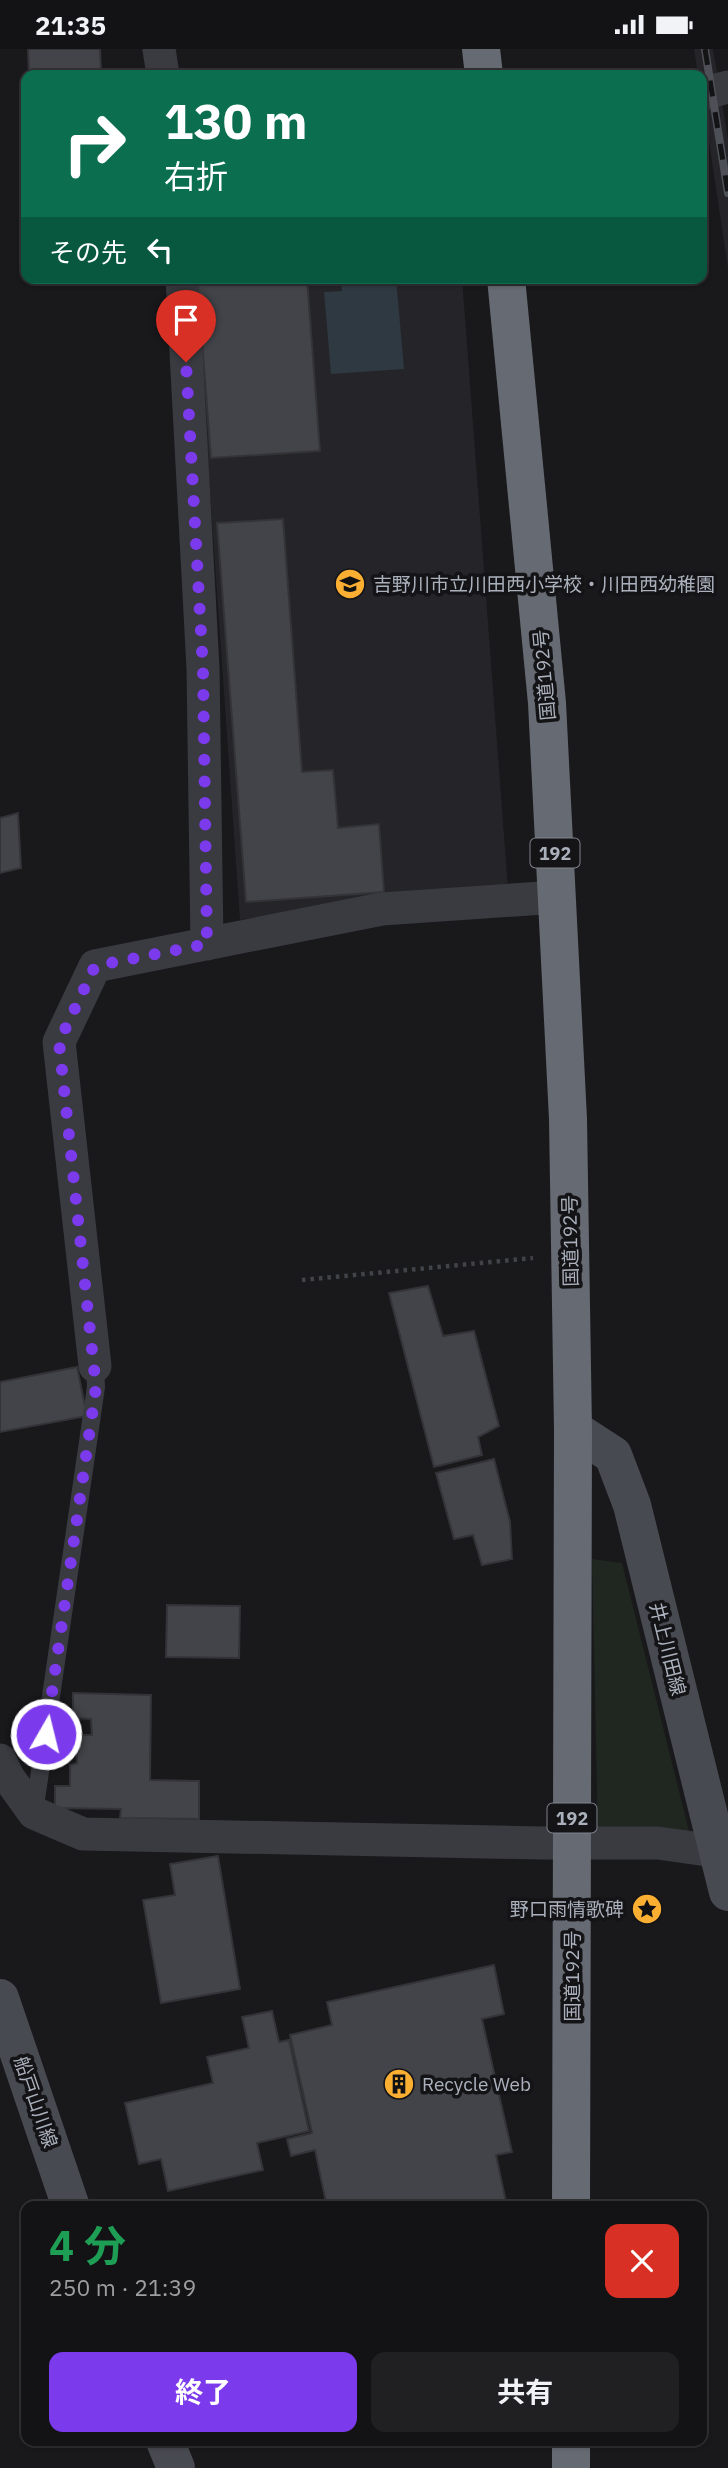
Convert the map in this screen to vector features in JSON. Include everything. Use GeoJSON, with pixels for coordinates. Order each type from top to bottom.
{"type":"FeatureCollection","features":[{"type":"Feature","properties":{"kind":"highway"},"geometry":{"type":"LineString","coordinates":[[481,49],[483,70]]}},
{"type":"Feature","properties":{"kind":"highway","name":"国道192号"},"geometry":{"type":"LineString","coordinates":[[507,284],[547,703],[568,1119],[573,1429],[571,2201]]}},
{"type":"Feature","properties":{"kind":"highway"},"geometry":{"type":"LineString","coordinates":[[571,2446],[571,2468]]}},
{"type":"Feature","properties":{"kind":"main road","name":"井上川田線"},"geometry":{"type":"LineString","coordinates":[[573,1429],[613,1455],[632,1505],[723,1853],[728,1892]]}},
{"type":"Feature","properties":{"kind":"main road","name":"船戸山川線"},"geometry":{"type":"LineString","coordinates":[[0,1998],[69,2201]]}},
{"type":"Feature","properties":{"kind":"main road"},"geometry":{"type":"LineString","coordinates":[[167,2446],[176,2468]]}},
{"type":"Feature","properties":{"kind":"street"},"geometry":{"type":"LineString","coordinates":[[159,49],[162,70]]}},
{"type":"Feature","properties":{"kind":"street"},"geometry":{"type":"LineString","coordinates":[[707,92],[728,87]]}},
{"type":"Feature","properties":{"kind":"street"},"geometry":{"type":"LineString","coordinates":[[182,284],[203,669],[207,944]]}},
{"type":"Feature","properties":{"kind":"street"},"geometry":{"type":"LineString","coordinates":[[95,1366],[59,1042],[95,966],[382,909],[557,897]]}},
{"type":"Feature","properties":{"kind":"street"},"geometry":{"type":"LineString","coordinates":[[0,1760],[8,1777],[34,1813],[83,1834],[572,1844],[658,1843],[723,1853]]}},
{"type":"Feature","properties":{"kind":"lane"},"geometry":{"type":"LineString","coordinates":[[34,1813],[96,1387],[95,1366]]}},
{"type":"Feature","properties":{"kind":"path"},"geometry":{"type":"LineString","coordinates":[[302,1280],[541,1257]]}},
{"type":"Feature","properties":{"kind":"shaded area"},"geometry":{"type":"Polygon","coordinates":[[[694,49],[713,49],[728,139],[728,268],[707,128],[707,70],[697,70],[694,49]]]}},
{"type":"Feature","properties":{"kind":"shaded area","name":"吉野川市立川田西小学校・川田西幼稚園"},"geometry":{"type":"Polygon","coordinates":[[[195,284],[462,284],[508,889],[373,899],[240,920],[195,284]]]}},
{"type":"Feature","properties":{"kind":"shaded area"},"geometry":{"type":"Polygon","coordinates":[[[341,284],[397,284],[404,369],[331,374],[324,292],[342,291],[341,284]]]}},
{"type":"Feature","properties":{"kind":"shaded area"},"geometry":{"type":"Polygon","coordinates":[[[592,1559],[622,1563],[691,1839],[598,1833],[592,1559]]]}},
{"type":"Feature","properties":{"kind":"building"},"geometry":{"type":"Polygon","coordinates":[[[28,49],[100,49],[101,70],[29,70],[28,49]]]}},
{"type":"Feature","properties":{"kind":"building"},"geometry":{"type":"Polygon","coordinates":[[[197,284],[307,284],[320,451],[211,458],[197,284]]]}},
{"type":"Feature","properties":{"kind":"building"},"geometry":{"type":"Polygon","coordinates":[[[283,519],[302,772],[333,770],[338,828],[379,824],[384,892],[246,902],[217,523],[283,519]]]}},
{"type":"Feature","properties":{"kind":"building"},"geometry":{"type":"Polygon","coordinates":[[[18,813],[21,868],[0,873],[0,818],[18,813]]]}},
{"type":"Feature","properties":{"kind":"building"},"geometry":{"type":"Polygon","coordinates":[[[428,1286],[443,1336],[474,1331],[499,1426],[478,1437],[482,1455],[434,1467],[389,1293],[428,1286]]]}},
{"type":"Feature","properties":{"kind":"building"},"geometry":{"type":"Polygon","coordinates":[[[77,1367],[87,1416],[0,1432],[0,1382],[77,1367]]]}},
{"type":"Feature","properties":{"kind":"building"},"geometry":{"type":"Polygon","coordinates":[[[494,1459],[510,1522],[512,1559],[482,1565],[473,1535],[454,1539],[436,1473],[494,1459]]]}},
{"type":"Feature","properties":{"kind":"building"},"geometry":{"type":"Polygon","coordinates":[[[167,1605],[240,1606],[239,1658],[166,1657],[167,1605]]]}},
{"type":"Feature","properties":{"kind":"building"},"geometry":{"type":"Polygon","coordinates":[[[73,1693],[151,1695],[150,1780],[199,1781],[199,1819],[120,1818],[121,1809],[55,1808],[55,1786],[70,1786],[70,1765],[77,1763],[77,1735],[92,1735],[91,1719],[73,1718],[73,1693]]]}},
{"type":"Feature","properties":{"kind":"building"},"geometry":{"type":"Polygon","coordinates":[[[218,1856],[240,1989],[161,2003],[143,1900],[175,1895],[170,1864],[218,1856]]]}},
{"type":"Feature","properties":{"kind":"building","name":"Recycle Web"},"geometry":{"type":"Polygon","coordinates":[[[494,1965],[504,2014],[482,2019],[512,2152],[496,2155],[506,2201],[326,2201],[315,2150],[291,2156],[287,2139],[312,2133],[290,2035],[332,2025],[327,2002],[494,1965]]]}},
{"type":"Feature","properties":{"kind":"building"},"geometry":{"type":"Polygon","coordinates":[[[272,2011],[279,2042],[289,2040],[309,2131],[257,2143],[263,2170],[168,2191],[161,2159],[139,2164],[125,2103],[213,2083],[207,2057],[249,2048],[242,2017],[272,2011]]]}},
{"type":"Feature","properties":{"kind":"railway"},"geometry":{"type":"LineString","coordinates":[[705,49],[728,193]]}},
{"type":"Feature","properties":{"kind":"place","name":"吉野川市立川田西小学校・川田西幼稚園"},"geometry":{"type":"Point","coordinates":[350,584]}},
{"type":"Feature","properties":{"kind":"place","name":"野口雨情歌碑"},"geometry":{"type":"Point","coordinates":[647,1909]}},
{"type":"Feature","properties":{"kind":"place","name":"Recycle Web"},"geometry":{"type":"Point","coordinates":[399,2084]}},
{"type":"Feature","properties":{"kind":"route"},"geometry":{"type":"LineString","coordinates":[[46,1734],[96,1387],[59,1042],[95,966],[207,944],[203,669],[186,362]]}}]}
